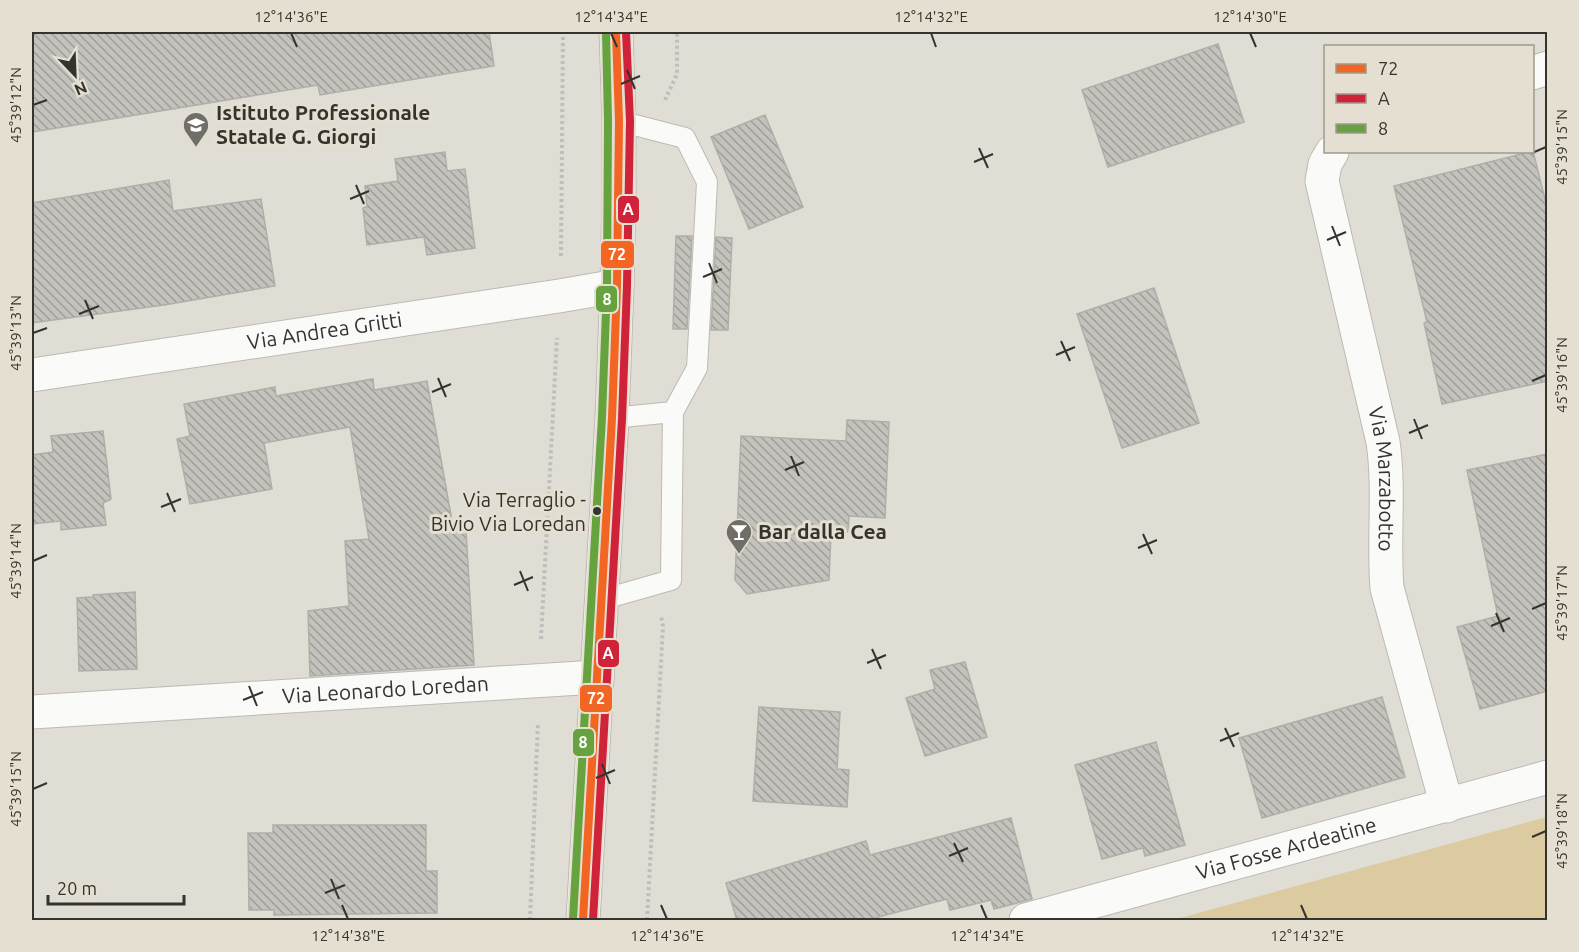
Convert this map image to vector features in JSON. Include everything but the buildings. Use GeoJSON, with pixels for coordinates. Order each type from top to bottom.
{"type":"FeatureCollection","features":[{"type":"Feature","properties":{"kind":"street"},"geometry":{"type":"LineString","coordinates":[[583,921],[612,418],[617,286],[619,121],[615,32]]}},
{"type":"Feature","properties":{"kind":"street","name":"Via Marzabotto"},"geometry":{"type":"LineString","coordinates":[[1331,153],[1325,164],[1322,181],[1383,442],[1386,465],[1385,567],[1387,588],[1447,806]]}},
{"type":"Feature","properties":{"kind":"street","name":"Via Andrea Gritti"},"geometry":{"type":"LineString","coordinates":[[32,375],[617,286]]}},
{"type":"Feature","properties":{"kind":"street","name":"Via Leonardo Loredan"},"geometry":{"type":"LineString","coordinates":[[32,712],[597,678]]}},
{"type":"Feature","properties":{"kind":"street","name":"Via Fosse Ardeatine"},"geometry":{"type":"LineString","coordinates":[[1026,921],[1548,777]]}},
{"type":"Feature","properties":{"kind":"lane"},"geometry":{"type":"LineString","coordinates":[[601,600],[671,580],[673,412],[697,368],[708,182],[685,138],[619,121]]}},
{"type":"Feature","properties":{"kind":"lane"},"geometry":{"type":"LineString","coordinates":[[612,418],[673,412]]}},
{"type":"Feature","properties":{"kind":"path"},"geometry":{"type":"LineString","coordinates":[[561,264],[563,32]]}},
{"type":"Feature","properties":{"kind":"path"},"geometry":{"type":"LineString","coordinates":[[677,32],[677,74]]}},
{"type":"Feature","properties":{"kind":"path"},"geometry":{"type":"LineString","coordinates":[[541,642],[557,327]]}},
{"type":"Feature","properties":{"kind":"path"},"geometry":{"type":"LineString","coordinates":[[646,921],[663,626]]}},
{"type":"Feature","properties":{"kind":"path"},"geometry":{"type":"LineString","coordinates":[[530,921],[538,721]]}},
{"type":"Feature","properties":{"kind":"shaded area"},"geometry":{"type":"Polygon","coordinates":[[[1547,817],[1547,920],[1173,920],[1547,817]]]}},
{"type":"Feature","properties":{"kind":"transit line","name":"8"},"geometry":{"type":"LineString","coordinates":[[573,919],[602,417],[607,286],[606,32]]}},
{"type":"Feature","properties":{"kind":"transit line","name":"72"},"geometry":{"type":"LineString","coordinates":[[583,920],[612,418],[617,286],[619,121],[616,32]]}},
{"type":"Feature","properties":{"kind":"transit line","name":"A"},"geometry":{"type":"LineString","coordinates":[[593,920],[622,419],[627,286],[630,121],[626,32]]}},
{"type":"Feature","properties":{"kind":"place","name":"Istituto Professionale Statale G. Giorgi"},"geometry":{"type":"Point","coordinates":[196,148]}},
{"type":"Feature","properties":{"kind":"place","name":"Via Terraglio - Bivio Via Loredan"},"geometry":{"type":"Point","coordinates":[597,511]}},
{"type":"Feature","properties":{"kind":"place","name":"Bar dalla Cea"},"geometry":{"type":"Point","coordinates":[739,555]}}]}
